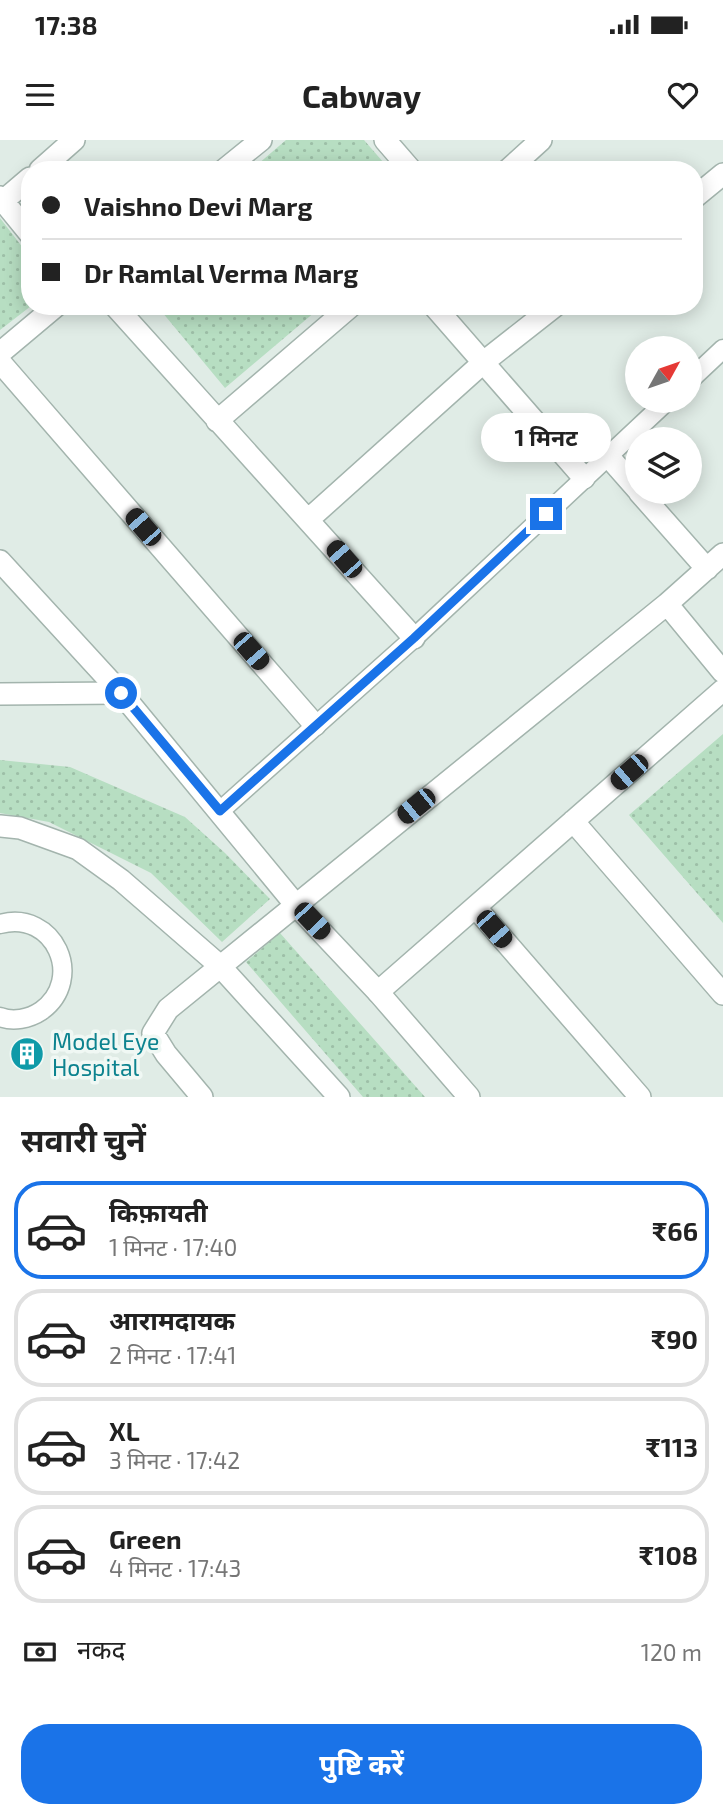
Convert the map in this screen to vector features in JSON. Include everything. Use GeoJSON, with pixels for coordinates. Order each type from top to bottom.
{"type":"FeatureCollection","features":[{"type":"Feature","properties":{"kind":"street"},"geometry":{"type":"LineString","coordinates":[[50,161],[74,140]]}},
{"type":"Feature","properties":{"kind":"street"},"geometry":{"type":"LineString","coordinates":[[235,161],[261,140]]}},
{"type":"Feature","properties":{"kind":"street"},"geometry":{"type":"LineString","coordinates":[[385,140],[403,161]]}},
{"type":"Feature","properties":{"kind":"street"},"geometry":{"type":"LineString","coordinates":[[518,161],[541,140]]}},
{"type":"Feature","properties":{"kind":"street"},"geometry":{"type":"LineString","coordinates":[[703,190],[723,174]]}},
{"type":"Feature","properties":{"kind":"street"},"geometry":{"type":"LineString","coordinates":[[21,185],[2,199],[21,223]]}},
{"type":"Feature","properties":{"kind":"street"},"geometry":{"type":"LineString","coordinates":[[0,353],[45,315]]}},
{"type":"Feature","properties":{"kind":"street"},"geometry":{"type":"LineString","coordinates":[[123,315],[414,638]]}},
{"type":"Feature","properties":{"kind":"street"},"geometry":{"type":"LineString","coordinates":[[217,421],[341,315]]}},
{"type":"Feature","properties":{"kind":"street"},"geometry":{"type":"LineString","coordinates":[[442,315],[584,478]]}},
{"type":"Feature","properties":{"kind":"street"},"geometry":{"type":"LineString","coordinates":[[309,519],[485,361],[544,315]]}},
{"type":"Feature","properties":{"kind":"street"},"geometry":{"type":"LineString","coordinates":[[0,362],[315,725]]}},
{"type":"Feature","properties":{"kind":"street"},"geometry":{"type":"LineString","coordinates":[[608,456],[625,476]]}},
{"type":"Feature","properties":{"kind":"street"},"geometry":{"type":"LineString","coordinates":[[650,504],[707,569]]}},
{"type":"Feature","properties":{"kind":"street"},"geometry":{"type":"LineString","coordinates":[[202,1097],[166,1054],[153,1033],[168,1009],[667,604],[723,554]]}},
{"type":"Feature","properties":{"kind":"street"},"geometry":{"type":"LineString","coordinates":[[0,561],[121,693],[295,904],[378,992],[469,1097]]}},
{"type":"Feature","properties":{"kind":"street"},"geometry":{"type":"LineString","coordinates":[[667,604],[723,673]]}},
{"type":"Feature","properties":{"kind":"street"},"geometry":{"type":"LineString","coordinates":[[378,992],[723,690]]}},
{"type":"Feature","properties":{"kind":"street"},"geometry":{"type":"LineString","coordinates":[[0,694],[121,693]]}},
{"type":"Feature","properties":{"kind":"street"},"geometry":{"type":"LineString","coordinates":[[573,821],[723,994]]}},
{"type":"Feature","properties":{"kind":"street"},"geometry":{"type":"LineString","coordinates":[[0,826],[20,828],[78,849],[121,880],[219,965],[339,1097]]}},
{"type":"Feature","properties":{"kind":"street"},"geometry":{"type":"LineString","coordinates":[[476,908],[640,1097]]}},
{"type":"Feature","properties":{"kind":"lane"},"geometry":{"type":"LineString","coordinates":[[702,369],[723,349]]}},
{"type":"Feature","properties":{"kind":"lane"},"geometry":{"type":"LineString","coordinates":[[220,811],[414,638],[654,413]]}},
{"type":"Feature","properties":{"kind":"lane"},"geometry":{"type":"LineString","coordinates":[[0,924],[13,920],[40,928],[58,948],[64,974],[53,1002],[32,1017],[8,1020],[0,1017]]}},
{"type":"Feature","properties":{"kind":"green space"},"geometry":{"type":"Polygon","coordinates":[[[286,140],[364,140],[382,161],[262,161],[286,140]]]}},
{"type":"Feature","properties":{"kind":"green space"},"geometry":{"type":"Polygon","coordinates":[[[0,218],[21,245],[21,314],[0,330],[0,218]]]}},
{"type":"Feature","properties":{"kind":"green space"},"geometry":{"type":"Polygon","coordinates":[[[164,315],[311,315],[225,388],[164,315]]]}},
{"type":"Feature","properties":{"kind":"green space"},"geometry":{"type":"Polygon","coordinates":[[[723,734],[723,923],[629,815],[723,734]]]}},
{"type":"Feature","properties":{"kind":"green space"},"geometry":{"type":"Polygon","coordinates":[[[0,760],[70,767],[185,817],[270,899],[222,942],[151,873],[49,822],[0,813],[0,760]]]}},
{"type":"Feature","properties":{"kind":"green space"},"geometry":{"type":"Polygon","coordinates":[[[280,933],[425,1097],[363,1097],[246,962],[280,933]]]}},
{"type":"Feature","properties":{"kind":"place","name":"Model Eye Hospital"},"geometry":{"type":"Point","coordinates":[27,1054]}},
{"type":"Feature","properties":{"kind":"route"},"geometry":{"type":"LineString","coordinates":[[121,693],[220,811],[414,638],[546,514]]}}]}
